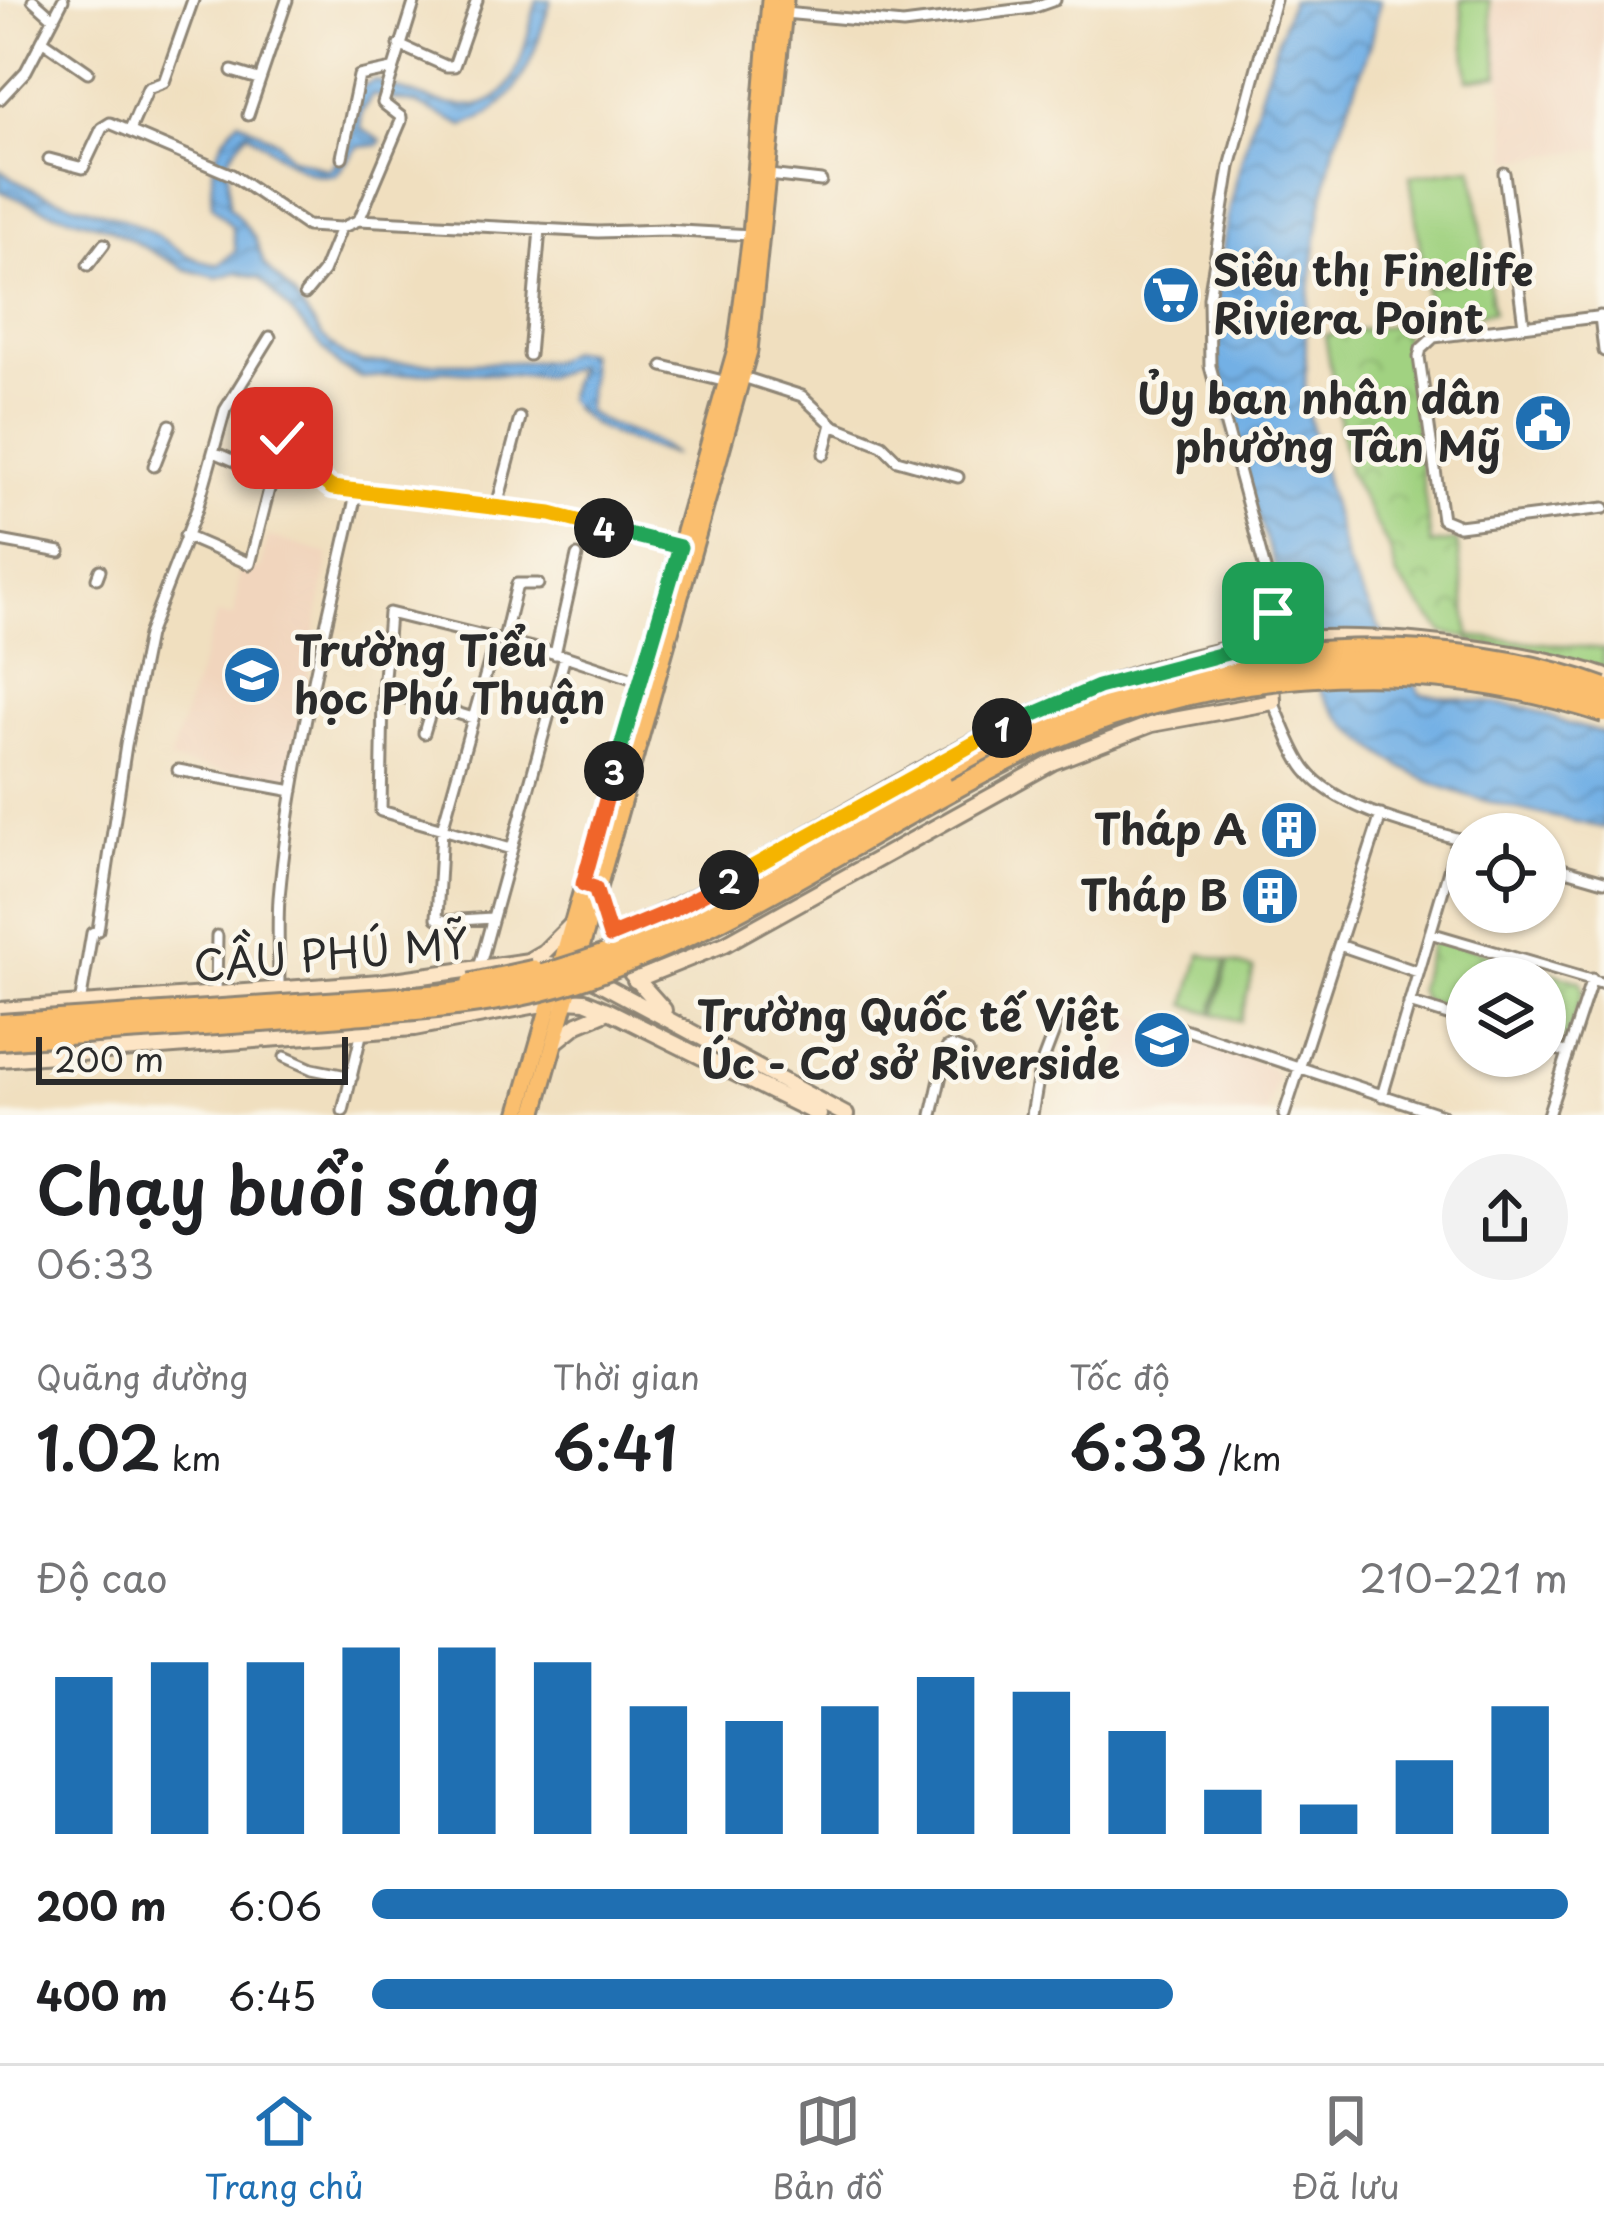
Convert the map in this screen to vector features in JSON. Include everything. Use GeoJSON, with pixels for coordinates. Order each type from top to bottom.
{"type":"FeatureCollection","features":[{"type":"Feature","properties":{"kind":"highway","name":"CẦU PHÚ MỸ"},"geometry":{"type":"LineString","coordinates":[[4,1015],[445,994],[564,969],[706,913],[989,757],[1075,716],[1208,676],[1299,663],[1409,662],[1496,672],[1604,698]]}},
{"type":"Feature","properties":{"kind":"highway","name":"CẦU PHÚ MỸ"},"geometry":{"type":"LineString","coordinates":[[0,1043],[447,1007],[564,985],[709,926],[1017,756],[1097,722],[1180,696],[1286,678],[1405,676],[1502,687],[1604,716]]}},
{"type":"Feature","properties":{"kind":"main road"},"geometry":{"type":"LineString","coordinates":[[756,227],[770,175],[777,7]]}},
{"type":"Feature","properties":{"kind":"main road"},"geometry":{"type":"LineString","coordinates":[[518,1115],[546,1039],[753,327],[756,227],[777,7]]}},
{"type":"Feature","properties":{"kind":"main road"},"geometry":{"type":"LineString","coordinates":[[646,683],[680,547],[695,520]]}},
{"type":"Feature","properties":{"kind":"main road","name":"CẦU PHÚ MỸ"},"geometry":{"type":"LineString","coordinates":[[4,1015],[449,988],[602,950],[709,902],[1029,727],[1101,695],[1205,667],[1293,651],[1409,650],[1500,660],[1604,686]]}},
{"type":"Feature","properties":{"kind":"main road"},"geometry":{"type":"LineString","coordinates":[[565,968],[572,925],[589,886]]}},
{"type":"Feature","properties":{"kind":"main road"},"geometry":{"type":"LineString","coordinates":[[534,1115],[546,1039]]}},
{"type":"Feature","properties":{"kind":"street"},"geometry":{"type":"LineString","coordinates":[[33,0],[53,18]]}},
{"type":"Feature","properties":{"kind":"street"},"geometry":{"type":"LineString","coordinates":[[0,99],[42,40],[63,0]]}},
{"type":"Feature","properties":{"kind":"street"},"geometry":{"type":"LineString","coordinates":[[130,130],[150,86],[164,82],[194,0]]}},
{"type":"Feature","properties":{"kind":"street"},"geometry":{"type":"LineString","coordinates":[[248,115],[287,0]]}},
{"type":"Feature","properties":{"kind":"street"},"geometry":{"type":"LineString","coordinates":[[359,220],[401,121],[384,106],[384,99],[415,0]]}},
{"type":"Feature","properties":{"kind":"street"},"geometry":{"type":"LineString","coordinates":[[400,45],[454,66],[477,0]]}},
{"type":"Feature","properties":{"kind":"street"},"geometry":{"type":"LineString","coordinates":[[777,7],[903,25],[1032,8],[1055,0]]}},
{"type":"Feature","properties":{"kind":"street"},"geometry":{"type":"LineString","coordinates":[[1275,0],[1230,167],[1209,298],[1210,366],[1274,599],[1270,637],[1273,702],[1306,770],[1329,788],[1381,815],[1446,835]]}},
{"type":"Feature","properties":{"kind":"street"},"geometry":{"type":"LineString","coordinates":[[42,40],[88,72]]}},
{"type":"Feature","properties":{"kind":"street"},"geometry":{"type":"LineString","coordinates":[[232,71],[258,79]]}},
{"type":"Feature","properties":{"kind":"street"},"geometry":{"type":"LineString","coordinates":[[342,157],[359,76],[390,73]]}},
{"type":"Feature","properties":{"kind":"street"},"geometry":{"type":"LineString","coordinates":[[0,75],[12,86]]}},
{"type":"Feature","properties":{"kind":"street"},"geometry":{"type":"LineString","coordinates":[[49,159],[82,168],[106,124],[130,130],[232,175],[307,226],[340,228],[359,220],[540,229],[756,227]]}},
{"type":"Feature","properties":{"kind":"street"},"geometry":{"type":"LineString","coordinates":[[1504,173],[1523,325]]}},
{"type":"Feature","properties":{"kind":"street"},"geometry":{"type":"LineString","coordinates":[[770,175],[821,181]]}},
{"type":"Feature","properties":{"kind":"street"},"geometry":{"type":"LineString","coordinates":[[305,295],[323,272],[340,228]]}},
{"type":"Feature","properties":{"kind":"street"},"geometry":{"type":"LineString","coordinates":[[529,355],[540,229]]}},
{"type":"Feature","properties":{"kind":"street"},"geometry":{"type":"LineString","coordinates":[[88,265],[104,244]]}},
{"type":"Feature","properties":{"kind":"street"},"geometry":{"type":"LineString","coordinates":[[1604,351],[1602,316],[1434,338],[1421,349],[1442,519],[1459,526],[1604,508]]}},
{"type":"Feature","properties":{"kind":"street"},"geometry":{"type":"LineString","coordinates":[[80,1004],[92,933],[98,930],[148,635],[225,410],[270,337]]}},
{"type":"Feature","properties":{"kind":"street"},"geometry":{"type":"LineString","coordinates":[[663,366],[802,397],[832,424],[881,445],[908,465],[958,477]]}},
{"type":"Feature","properties":{"kind":"street"},"geometry":{"type":"LineString","coordinates":[[497,506],[520,418]]}},
{"type":"Feature","properties":{"kind":"street"},"geometry":{"type":"LineString","coordinates":[[824,454],[832,424]]}},
{"type":"Feature","properties":{"kind":"street"},"geometry":{"type":"LineString","coordinates":[[154,466],[170,425]]}},
{"type":"Feature","properties":{"kind":"street"},"geometry":{"type":"LineString","coordinates":[[185,536],[250,564],[282,438],[300,447],[314,462],[323,483],[332,488],[551,514],[680,547]]}},
{"type":"Feature","properties":{"kind":"street"},"geometry":{"type":"LineString","coordinates":[[214,452],[271,477]]}},
{"type":"Feature","properties":{"kind":"street"},"geometry":{"type":"LineString","coordinates":[[279,990],[279,900],[293,791],[357,490]]}},
{"type":"Feature","properties":{"kind":"street"},"geometry":{"type":"LineString","coordinates":[[0,542],[60,552]]}},
{"type":"Feature","properties":{"kind":"street"},"geometry":{"type":"LineString","coordinates":[[479,968],[560,655],[577,556]]}},
{"type":"Feature","properties":{"kind":"street"},"geometry":{"type":"LineString","coordinates":[[492,918],[444,922],[437,918],[442,829],[472,718],[517,584],[538,584]]}},
{"type":"Feature","properties":{"kind":"street"},"geometry":{"type":"LineString","coordinates":[[512,849],[381,811],[389,613],[560,655],[646,683]]}},
{"type":"Feature","properties":{"kind":"street"},"geometry":{"type":"LineString","coordinates":[[610,936],[675,909],[979,739],[1098,687],[1270,637],[1415,640],[1523,655],[1604,676]]}},
{"type":"Feature","properties":{"kind":"street"},"geometry":{"type":"LineString","coordinates":[[383,692],[472,718]]}},
{"type":"Feature","properties":{"kind":"street"},"geometry":{"type":"LineString","coordinates":[[635,980],[724,944],[1070,755],[1152,724],[1273,702]]}},
{"type":"Feature","properties":{"kind":"street"},"geometry":{"type":"LineString","coordinates":[[424,733],[432,706]]}},
{"type":"Feature","properties":{"kind":"street"},"geometry":{"type":"LineString","coordinates":[[178,770],[293,791]]}},
{"type":"Feature","properties":{"kind":"street"},"geometry":{"type":"LineString","coordinates":[[1284,1115],[1381,815]]}},
{"type":"Feature","properties":{"kind":"street"},"geometry":{"type":"LineString","coordinates":[[1566,870],[1604,881]]}},
{"type":"Feature","properties":{"kind":"street"},"geometry":{"type":"LineString","coordinates":[[589,886],[635,980],[676,1022]]}},
{"type":"Feature","properties":{"kind":"street"},"geometry":{"type":"LineString","coordinates":[[1382,1096],[1446,886]]}},
{"type":"Feature","properties":{"kind":"street"},"geometry":{"type":"LineString","coordinates":[[529,961],[572,925]]}},
{"type":"Feature","properties":{"kind":"street"},"geometry":{"type":"LineString","coordinates":[[1430,933],[1604,984]]}},
{"type":"Feature","properties":{"kind":"street"},"geometry":{"type":"LineString","coordinates":[[216,993],[218,936]]}},
{"type":"Feature","properties":{"kind":"street"},"geometry":{"type":"LineString","coordinates":[[1339,945],[1418,972]]}},
{"type":"Feature","properties":{"kind":"street"},"geometry":{"type":"LineString","coordinates":[[19,1057],[4,1015],[80,1004],[442,976],[529,961],[565,968],[676,1022],[846,1115]]}},
{"type":"Feature","properties":{"kind":"street"},"geometry":{"type":"LineString","coordinates":[[1548,1115],[1592,980]]}},
{"type":"Feature","properties":{"kind":"street"},"geometry":{"type":"LineString","coordinates":[[0,1059],[414,1028],[556,1001],[585,1001],[819,1115]]}},
{"type":"Feature","properties":{"kind":"street"},"geometry":{"type":"LineString","coordinates":[[1409,1003],[1446,1014]]}},
{"type":"Feature","properties":{"kind":"street"},"geometry":{"type":"LineString","coordinates":[[520,1010],[538,1024],[546,1039],[609,1011]]}},
{"type":"Feature","properties":{"kind":"street"},"geometry":{"type":"LineString","coordinates":[[1032,1115],[1040,1068],[1056,1026]]}},
{"type":"Feature","properties":{"kind":"street"},"geometry":{"type":"LineString","coordinates":[[1181,1028],[1442,1115]]}},
{"type":"Feature","properties":{"kind":"street"},"geometry":{"type":"LineString","coordinates":[[343,1111],[362,1031]]}},
{"type":"Feature","properties":{"kind":"street"},"geometry":{"type":"LineString","coordinates":[[688,1050],[696,1035]]}},
{"type":"Feature","properties":{"kind":"street"},"geometry":{"type":"LineString","coordinates":[[932,1115],[947,1048],[968,1053]]}},
{"type":"Feature","properties":{"kind":"street"},"geometry":{"type":"LineString","coordinates":[[285,1057],[312,1069],[352,1077]]}},
{"type":"Feature","properties":{"kind":"shaded area"},"geometry":{"type":"Polygon","coordinates":[[[1492,0],[1604,0],[1604,148],[1510,160],[1492,0]]]}},
{"type":"Feature","properties":{"kind":"shaded area","name":"Trường Tiểu học Phú Thuận"},"geometry":{"type":"Polygon","coordinates":[[[267,536],[329,554],[290,777],[282,783],[169,761],[217,614],[234,617],[240,566],[261,569],[267,536]]]}},
{"type":"Feature","properties":{"kind":"shaded area","name":"Trường Quốc tế Việt Úc - Cơ sở Riverside"},"geometry":{"type":"Polygon","coordinates":[[[1132,1014],[1270,1067],[1277,1077],[1266,1115],[1097,1115],[1132,1014]]]}},
{"type":"Feature","properties":{"kind":"green space"},"geometry":{"type":"Polygon","coordinates":[[[1461,0],[1489,0],[1499,75],[1468,80],[1461,0]]]}},
{"type":"Feature","properties":{"kind":"green space"},"geometry":{"type":"Polygon","coordinates":[[[1473,168],[1487,269],[1424,277],[1410,176],[1473,168]]]}},
{"type":"Feature","properties":{"kind":"green space"},"geometry":{"type":"Polygon","coordinates":[[[1488,278],[1493,312],[1429,320],[1425,286],[1488,278]]]}},
{"type":"Feature","properties":{"kind":"green space"},"geometry":{"type":"Polygon","coordinates":[[[1402,324],[1431,544],[1457,541],[1470,638],[1444,633],[1397,578],[1391,552],[1348,471],[1325,335],[1402,324]]]}},
{"type":"Feature","properties":{"kind":"green space"},"geometry":{"type":"Polygon","coordinates":[[[1469,636],[1604,649],[1604,671],[1470,642],[1469,636]]]}},
{"type":"Feature","properties":{"kind":"green space"},"geometry":{"type":"Polygon","coordinates":[[[1439,938],[1501,957],[1446,957],[1446,1007],[1423,1000],[1418,989],[1431,943],[1439,938]]]}},
{"type":"Feature","properties":{"kind":"green space"},"geometry":{"type":"Polygon","coordinates":[[[1201,954],[1226,961],[1212,1013],[1186,1005],[1201,954]]]}},
{"type":"Feature","properties":{"kind":"green space"},"geometry":{"type":"Polygon","coordinates":[[[1229,962],[1254,969],[1240,1021],[1214,1014],[1229,962]]]}},
{"type":"Feature","properties":{"kind":"green space"},"geometry":{"type":"Polygon","coordinates":[[[1566,977],[1580,981],[1583,991],[1568,1036],[1566,977]]]}},
{"type":"Feature","properties":{"kind":"water"},"geometry":{"type":"Polygon","coordinates":[[[537,0],[551,0],[523,76],[500,106],[484,117],[464,126],[417,104],[372,95],[361,114],[361,129],[381,140],[378,145],[358,147],[336,175],[324,176],[300,169],[247,132],[228,158],[229,206],[255,238],[264,264],[344,356],[363,363],[470,363],[552,361],[570,351],[587,353],[586,411],[674,455],[615,436],[576,411],[566,399],[577,366],[546,377],[444,371],[361,378],[340,367],[260,278],[237,272],[217,278],[185,269],[107,227],[0,191],[0,169],[32,189],[123,219],[185,254],[218,265],[236,251],[232,227],[212,205],[213,169],[223,139],[239,120],[278,142],[290,157],[329,170],[351,141],[358,89],[374,80],[443,103],[478,105],[493,100],[517,70],[537,0]]]}},
{"type":"Feature","properties":{"kind":"water"},"geometry":{"type":"Polygon","coordinates":[[[1291,0],[1380,0],[1371,43],[1334,147],[1306,317],[1305,402],[1347,564],[1421,694],[1528,708],[1604,733],[1604,828],[1566,820],[1566,813],[1537,813],[1464,795],[1412,773],[1352,729],[1316,682],[1234,445],[1217,353],[1222,251],[1260,95],[1291,0]]]}},
{"type":"Feature","properties":{"kind":"place","name":"Siêu thị Finelife Riviera Point"},"geometry":{"type":"Point","coordinates":[1171,295]}},
{"type":"Feature","properties":{"kind":"place","name":"Ủy ban nhân dân phường Tân Mỹ"},"geometry":{"type":"Point","coordinates":[1543,423]}},
{"type":"Feature","properties":{"kind":"place","name":"Trường Tiểu học Phú Thuận"},"geometry":{"type":"Point","coordinates":[252,675]}},
{"type":"Feature","properties":{"kind":"place","name":"Tháp A"},"geometry":{"type":"Point","coordinates":[1289,830]}},
{"type":"Feature","properties":{"kind":"place","name":"Tháp B"},"geometry":{"type":"Point","coordinates":[1270,896]}},
{"type":"Feature","properties":{"kind":"place","name":"Trường Quốc tế Việt Úc - Cơ sở Riverside"},"geometry":{"type":"Point","coordinates":[1162,1040]}},
{"type":"Feature","properties":{"kind":"route"},"geometry":{"type":"LineString","coordinates":[[282,438],[300,447],[314,462],[323,483],[332,488],[551,514],[680,547],[583,884],[595,888],[610,936],[675,909],[979,739],[1066,699],[1165,667],[1269,642],[1273,613]]}}]}
